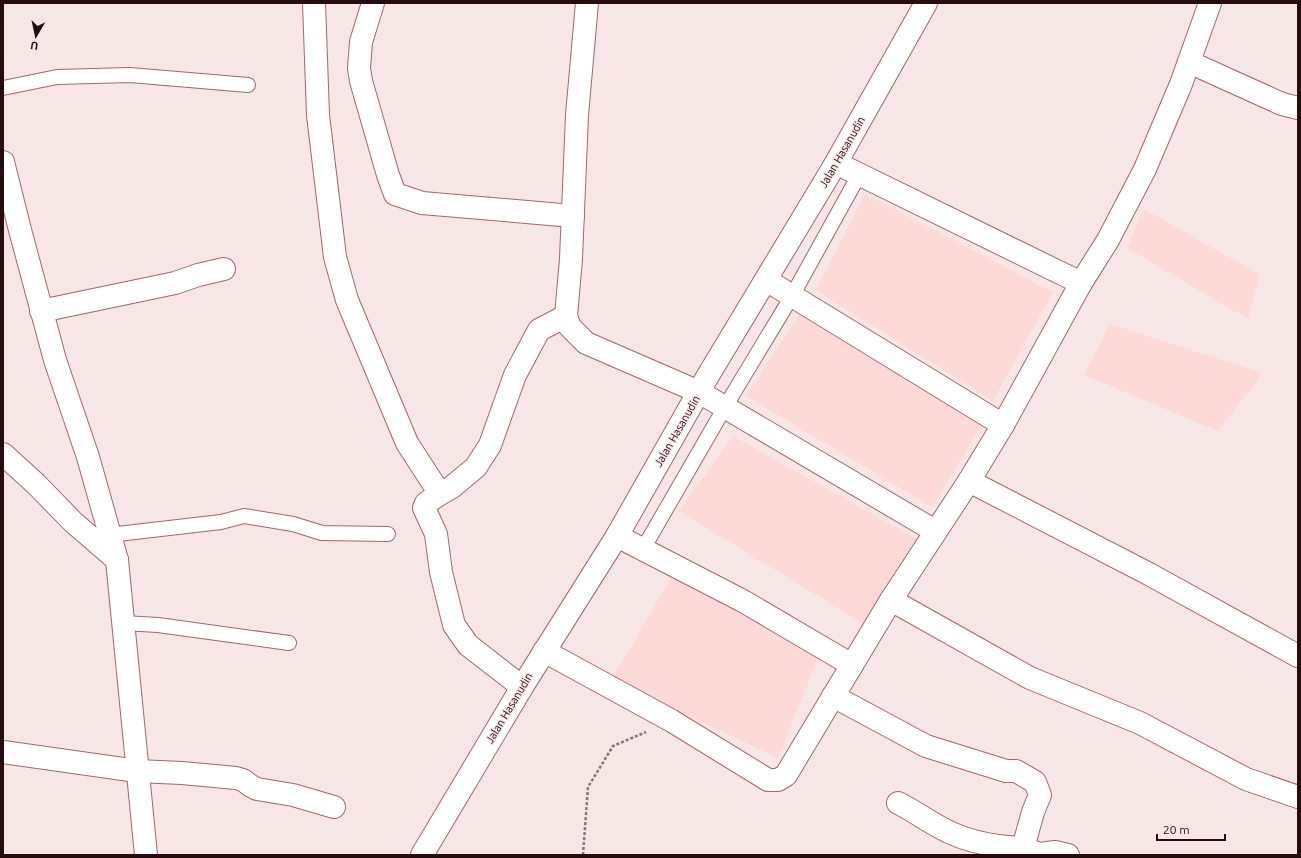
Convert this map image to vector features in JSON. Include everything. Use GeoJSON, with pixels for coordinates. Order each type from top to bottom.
{"type":"FeatureCollection","features":[{"type":"Feature","properties":{"kind":"street"},"geometry":{"type":"LineString","coordinates":[[314,3],[318,115],[335,257],[348,300],[407,443],[440,494]]}},
{"type":"Feature","properties":{"kind":"street"},"geometry":{"type":"LineString","coordinates":[[373,3],[360,42],[359,68],[361,81],[388,175],[395,194],[422,203],[573,216]]}},
{"type":"Feature","properties":{"kind":"street"},"geometry":{"type":"LineString","coordinates":[[587,3],[577,115],[573,216],[566,316],[570,327],[586,343],[699,392],[935,531]]}},
{"type":"Feature","properties":{"kind":"street","name":"Jalan Hasanudin"},"geometry":{"type":"LineString","coordinates":[[422,855],[544,651],[617,536],[699,392],[836,163],[926,3]]}},
{"type":"Feature","properties":{"kind":"street"},"geometry":{"type":"LineString","coordinates":[[544,651],[672,721],[768,780],[778,780],[786,775],[891,600],[969,481],[1003,425],[1081,283],[1108,240],[1145,169],[1189,62],[1210,3]]}},
{"type":"Feature","properties":{"kind":"street"},"geometry":{"type":"LineString","coordinates":[[1189,62],[1282,104],[1298,108]]}},
{"type":"Feature","properties":{"kind":"street"},"geometry":{"type":"LineString","coordinates":[[3,162],[11,232],[41,311],[55,360],[88,457],[116,560],[146,855]]}},
{"type":"Feature","properties":{"kind":"street"},"geometry":{"type":"LineString","coordinates":[[836,163],[1081,283]]}},
{"type":"Feature","properties":{"kind":"street"},"geometry":{"type":"LineString","coordinates":[[41,311],[175,283],[224,269]]}},
{"type":"Feature","properties":{"kind":"street"},"geometry":{"type":"LineString","coordinates":[[766,280],[1003,425]]}},
{"type":"Feature","properties":{"kind":"street"},"geometry":{"type":"LineString","coordinates":[[522,687],[468,645],[454,625],[441,572],[436,534],[424,508],[426,503],[452,487],[476,467],[490,445],[515,375],[539,330],[566,316]]}},
{"type":"Feature","properties":{"kind":"street"},"geometry":{"type":"LineString","coordinates":[[3,454],[36,484],[73,522],[116,560]]}},
{"type":"Feature","properties":{"kind":"street"},"geometry":{"type":"LineString","coordinates":[[969,481],[1149,574],[1298,656]]}},
{"type":"Feature","properties":{"kind":"street"},"geometry":{"type":"LineString","coordinates":[[617,536],[742,601],[852,665]]}},
{"type":"Feature","properties":{"kind":"street"},"geometry":{"type":"LineString","coordinates":[[891,600],[1030,678],[1140,723],[1246,779],[1298,797]]}},
{"type":"Feature","properties":{"kind":"street"},"geometry":{"type":"LineString","coordinates":[[834,696],[926,746],[1006,771],[1016,770],[1035,782],[1040,795],[1033,812],[1023,848]]}},
{"type":"Feature","properties":{"kind":"street"},"geometry":{"type":"LineString","coordinates":[[3,752],[137,771],[236,778],[243,780],[257,789],[293,795],[334,806]]}},
{"type":"Feature","properties":{"kind":"street"},"geometry":{"type":"LineString","coordinates":[[898,803],[949,832],[988,846],[1023,848],[1040,854],[1055,852],[1068,855]]}},
{"type":"Feature","properties":{"kind":"lane"},"geometry":{"type":"LineString","coordinates":[[3,88],[57,77],[130,75],[248,85]]}},
{"type":"Feature","properties":{"kind":"lane"},"geometry":{"type":"LineString","coordinates":[[643,549],[725,407],[792,296],[859,175]]}},
{"type":"Feature","properties":{"kind":"lane"},"geometry":{"type":"LineString","coordinates":[[109,535],[221,522],[244,516],[293,524],[322,533],[388,534]]}},
{"type":"Feature","properties":{"kind":"lane"},"geometry":{"type":"LineString","coordinates":[[123,623],[158,626],[289,643]]}},
{"type":"Feature","properties":{"kind":"path"},"geometry":{"type":"LineString","coordinates":[[583,855],[588,787],[614,746],[672,721]]}},
{"type":"Feature","properties":{"kind":"shaded area"},"geometry":{"type":"Polygon","coordinates":[[[865,194],[1053,292],[993,401],[816,290],[865,194]]]}},
{"type":"Feature","properties":{"kind":"shaded area"},"geometry":{"type":"Polygon","coordinates":[[[1144,209],[1260,275],[1248,319],[1127,248],[1144,209]]]}},
{"type":"Feature","properties":{"kind":"shaded area"},"geometry":{"type":"Polygon","coordinates":[[[805,306],[988,415],[932,507],[746,396],[805,306]]]}},
{"type":"Feature","properties":{"kind":"shaded area"},"geometry":{"type":"Polygon","coordinates":[[[1110,324],[1263,373],[1218,431],[1084,375],[1110,324]]]}},
{"type":"Feature","properties":{"kind":"shaded area"},"geometry":{"type":"Polygon","coordinates":[[[733,436],[918,540],[864,624],[679,511],[733,436]]]}},
{"type":"Feature","properties":{"kind":"shaded area"},"geometry":{"type":"Polygon","coordinates":[[[675,571],[821,651],[778,758],[612,679],[675,571]]]}}]}
